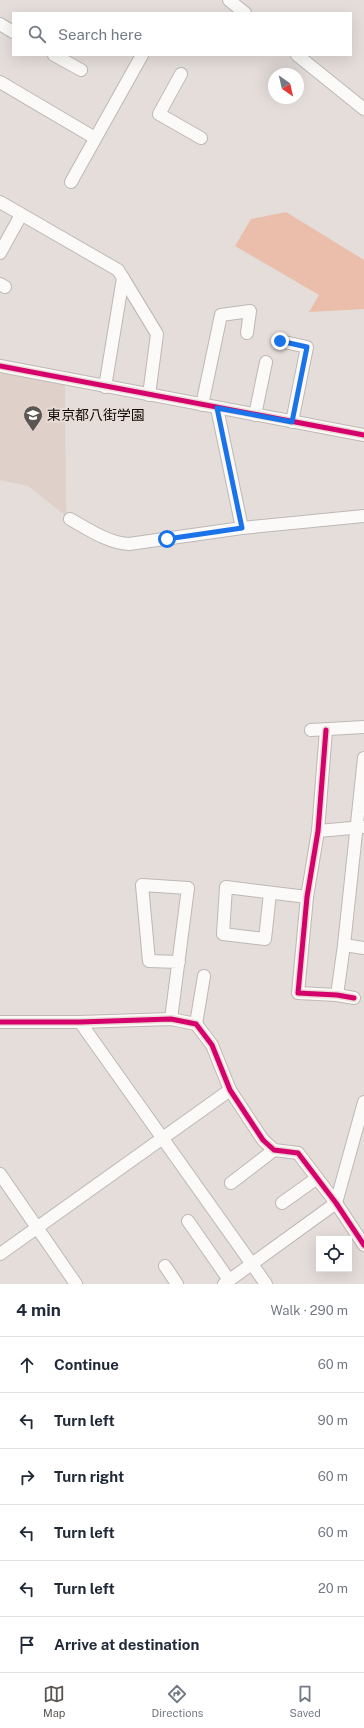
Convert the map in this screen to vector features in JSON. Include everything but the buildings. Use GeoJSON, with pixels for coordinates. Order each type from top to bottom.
{"type":"FeatureCollection","features":[{"type":"Feature","properties":{"kind":"street"},"geometry":{"type":"LineString","coordinates":[[229,0],[244,12]]}},
{"type":"Feature","properties":{"kind":"street"},"geometry":{"type":"LineString","coordinates":[[0,24],[12,31]]}},
{"type":"Feature","properties":{"kind":"street"},"geometry":{"type":"LineString","coordinates":[[56,56],[81,70]]}},
{"type":"Feature","properties":{"kind":"street"},"geometry":{"type":"LineString","coordinates":[[71,182],[141,56]]}},
{"type":"Feature","properties":{"kind":"street"},"geometry":{"type":"LineString","coordinates":[[297,56],[364,109]]}},
{"type":"Feature","properties":{"kind":"street"},"geometry":{"type":"LineString","coordinates":[[181,74],[159,114],[201,138]]}},
{"type":"Feature","properties":{"kind":"street"},"geometry":{"type":"LineString","coordinates":[[0,82],[95,138]]}},
{"type":"Feature","properties":{"kind":"street"},"geometry":{"type":"LineString","coordinates":[[0,202],[118,270],[157,334],[149,395]]}},
{"type":"Feature","properties":{"kind":"street"},"geometry":{"type":"LineString","coordinates":[[0,253],[21,215]]}},
{"type":"Feature","properties":{"kind":"street"},"geometry":{"type":"LineString","coordinates":[[105,387],[123,278]]}},
{"type":"Feature","properties":{"kind":"street"},"geometry":{"type":"LineString","coordinates":[[202,405],[221,315],[250,311],[247,333]]}},
{"type":"Feature","properties":{"kind":"street"},"geometry":{"type":"LineString","coordinates":[[280,341],[307,347],[292,422]]}},
{"type":"Feature","properties":{"kind":"street"},"geometry":{"type":"LineString","coordinates":[[255,415],[266,362]]}},
{"type":"Feature","properties":{"kind":"street"},"geometry":{"type":"LineString","coordinates":[[0,366],[364,435]]}},
{"type":"Feature","properties":{"kind":"street"},"geometry":{"type":"LineString","coordinates":[[217,408],[242,528]]}},
{"type":"Feature","properties":{"kind":"street"},"geometry":{"type":"LineString","coordinates":[[70,519],[90,530],[120,543],[129,544],[242,528],[364,516]]}},
{"type":"Feature","properties":{"kind":"street"},"geometry":{"type":"LineString","coordinates":[[311,730],[364,727]]}},
{"type":"Feature","properties":{"kind":"street"},"geometry":{"type":"LineString","coordinates":[[326,730],[318,831],[308,897],[298,993],[354,998]]}},
{"type":"Feature","properties":{"kind":"street"},"geometry":{"type":"LineString","coordinates":[[337,996],[344,945],[358,866],[364,758]]}},
{"type":"Feature","properties":{"kind":"street"},"geometry":{"type":"LineString","coordinates":[[318,831],[360,828]]}},
{"type":"Feature","properties":{"kind":"street"},"geometry":{"type":"LineString","coordinates":[[171,1019],[188,888],[142,885],[150,961],[178,962]]}},
{"type":"Feature","properties":{"kind":"street"},"geometry":{"type":"LineString","coordinates":[[270,892],[264,939],[223,934],[226,887],[270,892],[308,897]]}},
{"type":"Feature","properties":{"kind":"street"},"geometry":{"type":"LineString","coordinates":[[344,945],[364,948]]}},
{"type":"Feature","properties":{"kind":"street"},"geometry":{"type":"LineString","coordinates":[[196,1024],[204,976]]}},
{"type":"Feature","properties":{"kind":"street"},"geometry":{"type":"LineString","coordinates":[[0,1022],[80,1022],[171,1019],[196,1024],[212,1045],[230,1090],[263,1140],[274,1150],[298,1153],[336,1203],[364,1245]]}},
{"type":"Feature","properties":{"kind":"street"},"geometry":{"type":"LineString","coordinates":[[80,1022],[266,1284]]}},
{"type":"Feature","properties":{"kind":"street"},"geometry":{"type":"LineString","coordinates":[[0,1254],[230,1090]]}},
{"type":"Feature","properties":{"kind":"street"},"geometry":{"type":"LineString","coordinates":[[188,1221],[226,1282],[336,1203],[364,1102]]}},
{"type":"Feature","properties":{"kind":"street"},"geometry":{"type":"LineString","coordinates":[[231,1183],[274,1150]]}},
{"type":"Feature","properties":{"kind":"street"},"geometry":{"type":"LineString","coordinates":[[0,1174],[76,1284]]}},
{"type":"Feature","properties":{"kind":"street"},"geometry":{"type":"LineString","coordinates":[[282,1203],[317,1178]]}},
{"type":"Feature","properties":{"kind":"street"},"geometry":{"type":"LineString","coordinates":[[165,1266],[177,1284]]}},
{"type":"Feature","properties":{"kind":"shaded area"},"geometry":{"type":"Polygon","coordinates":[[[286,212],[364,260],[364,309],[309,312],[319,295],[235,246],[251,219],[286,212]]]}},
{"type":"Feature","properties":{"kind":"shaded area","name":"東京都八街学園"},"geometry":{"type":"Polygon","coordinates":[[[0,372],[65,384],[66,516],[28,486],[0,480],[0,372]]]}},
{"type":"Feature","properties":{"kind":"cycle path"},"geometry":{"type":"LineString","coordinates":[[0,366],[364,435]]}},
{"type":"Feature","properties":{"kind":"cycle path"},"geometry":{"type":"LineString","coordinates":[[326,730],[318,831],[307,897],[298,993],[337,995],[354,998]]}},
{"type":"Feature","properties":{"kind":"cycle path"},"geometry":{"type":"LineString","coordinates":[[0,1022],[80,1022],[171,1019],[196,1024],[212,1045],[230,1090],[263,1140],[274,1150],[298,1153],[336,1203],[364,1245]]}},
{"type":"Feature","properties":{"kind":"place","name":"東京都八街学園"},"geometry":{"type":"Point","coordinates":[33,432]}},
{"type":"Feature","properties":{"kind":"route"},"geometry":{"type":"LineString","coordinates":[[167,539],[242,528],[217,408],[292,422],[307,347],[280,341]]}}]}
